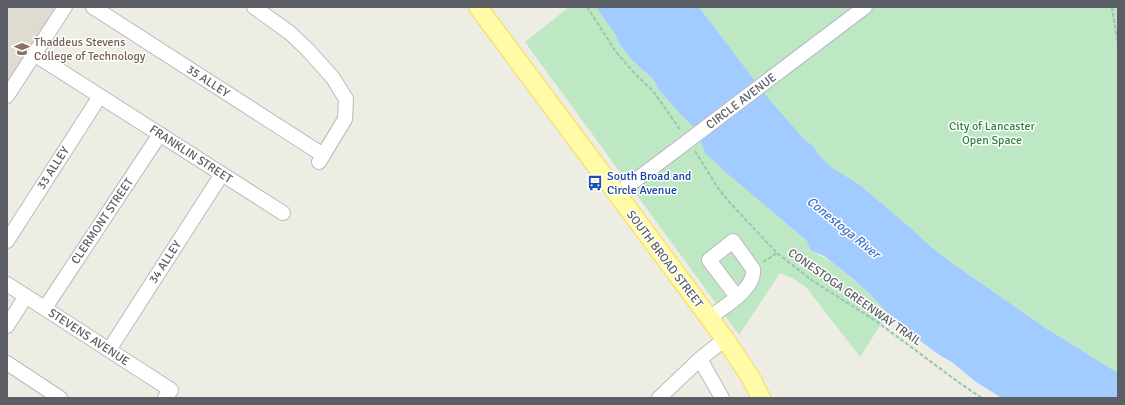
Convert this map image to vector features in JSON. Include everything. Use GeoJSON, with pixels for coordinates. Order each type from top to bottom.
{"type":"FeatureCollection","features":[{"type":"Feature","properties":{"kind":"main road","name":"SOUTH BROAD STREET"},"geometry":{"type":"LineString","coordinates":[[478,7],[725,340],[751,378],[761,398]]}},
{"type":"Feature","properties":{"kind":"street"},"geometry":{"type":"LineString","coordinates":[[7,96],[65,7]]}},
{"type":"Feature","properties":{"kind":"street","name":"35 ALLEY"},"geometry":{"type":"LineString","coordinates":[[93,7],[321,159],[345,119],[346,99],[333,78],[307,49],[290,33],[254,7]]}},
{"type":"Feature","properties":{"kind":"street","name":"CIRCLE AVENUE"},"geometry":{"type":"LineString","coordinates":[[617,194],[686,144],[770,78],[865,7]]}},
{"type":"Feature","properties":{"kind":"street","name":"FRANKLIN STREET"},"geometry":{"type":"LineString","coordinates":[[34,54],[283,213]]}},
{"type":"Feature","properties":{"kind":"street","name":"33 ALLEY"},"geometry":{"type":"LineString","coordinates":[[7,241],[100,96]]}},
{"type":"Feature","properties":{"kind":"street","name":"CLERMONT STREET"},"geometry":{"type":"LineString","coordinates":[[44,308],[160,134]]}},
{"type":"Feature","properties":{"kind":"street","name":"34 ALLEY"},"geometry":{"type":"LineString","coordinates":[[109,350],[222,174]]}},
{"type":"Feature","properties":{"kind":"street","name":"STEVENS AVENUE"},"geometry":{"type":"LineString","coordinates":[[7,284],[109,350],[168,394]]}},
{"type":"Feature","properties":{"kind":"street"},"geometry":{"type":"LineString","coordinates":[[7,326],[26,296]]}},
{"type":"Feature","properties":{"kind":"street"},"geometry":{"type":"LineString","coordinates":[[709,318],[737,297]]}},
{"type":"Feature","properties":{"kind":"street"},"geometry":{"type":"LineString","coordinates":[[658,398],[700,359],[725,340]]}},
{"type":"Feature","properties":{"kind":"street"},"geometry":{"type":"LineString","coordinates":[[700,359],[722,398]]}},
{"type":"Feature","properties":{"kind":"street"},"geometry":{"type":"LineString","coordinates":[[7,363],[60,398]]}},
{"type":"Feature","properties":{"kind":"path","name":"CONESTOGA GREENWAY TRAIL"},"geometry":{"type":"LineString","coordinates":[[587,7],[616,52],[636,75],[653,91],[686,144],[718,188],[777,253],[812,281],[876,321],[982,398]]}},
{"type":"Feature","properties":{"kind":"path"},"geometry":{"type":"LineString","coordinates":[[1112,7],[1118,46]]}},
{"type":"Feature","properties":{"kind":"path"},"geometry":{"type":"LineString","coordinates":[[760,264],[777,253]]}},
{"type":"Feature","properties":{"kind":"shaded area","name":"Thaddeus Stevens College of Technology"},"geometry":{"type":"Polygon","coordinates":[[[7,7],[65,7],[7,96],[7,7]]]}},
{"type":"Feature","properties":{"kind":"green space"},"geometry":{"type":"Polygon","coordinates":[[[569,7],[596,7],[615,34],[620,45],[633,61],[653,79],[659,90],[680,114],[696,129],[730,176],[807,241],[810,250],[833,263],[871,295],[888,313],[860,357],[806,287],[794,279],[780,273],[739,335],[525,42],[569,7]]]}},
{"type":"Feature","properties":{"kind":"green space","name":"City of Lancaster Open Space"},"geometry":{"type":"Polygon","coordinates":[[[699,7],[1118,7],[1118,373],[1047,329],[955,265],[930,246],[860,185],[831,167],[769,99],[699,7]]]}},
{"type":"Feature","properties":{"kind":"water","name":"Conestoga River"},"geometry":{"type":"Polygon","coordinates":[[[596,7],[699,7],[769,99],[831,167],[860,185],[930,246],[955,265],[1047,329],[1118,373],[1118,398],[1002,398],[976,382],[953,363],[935,352],[897,323],[871,295],[853,279],[824,256],[810,250],[807,241],[705,153],[696,129],[680,114],[659,90],[653,79],[633,61],[620,45],[615,34],[596,7]]]}},
{"type":"Feature","properties":{"kind":"place","name":"Thaddeus Stevens College of Technology"},"geometry":{"type":"Point","coordinates":[22,49]}},
{"type":"Feature","properties":{"kind":"place","name":"South Broad and Circle Avenue"},"geometry":{"type":"Point","coordinates":[595,183]}}]}
